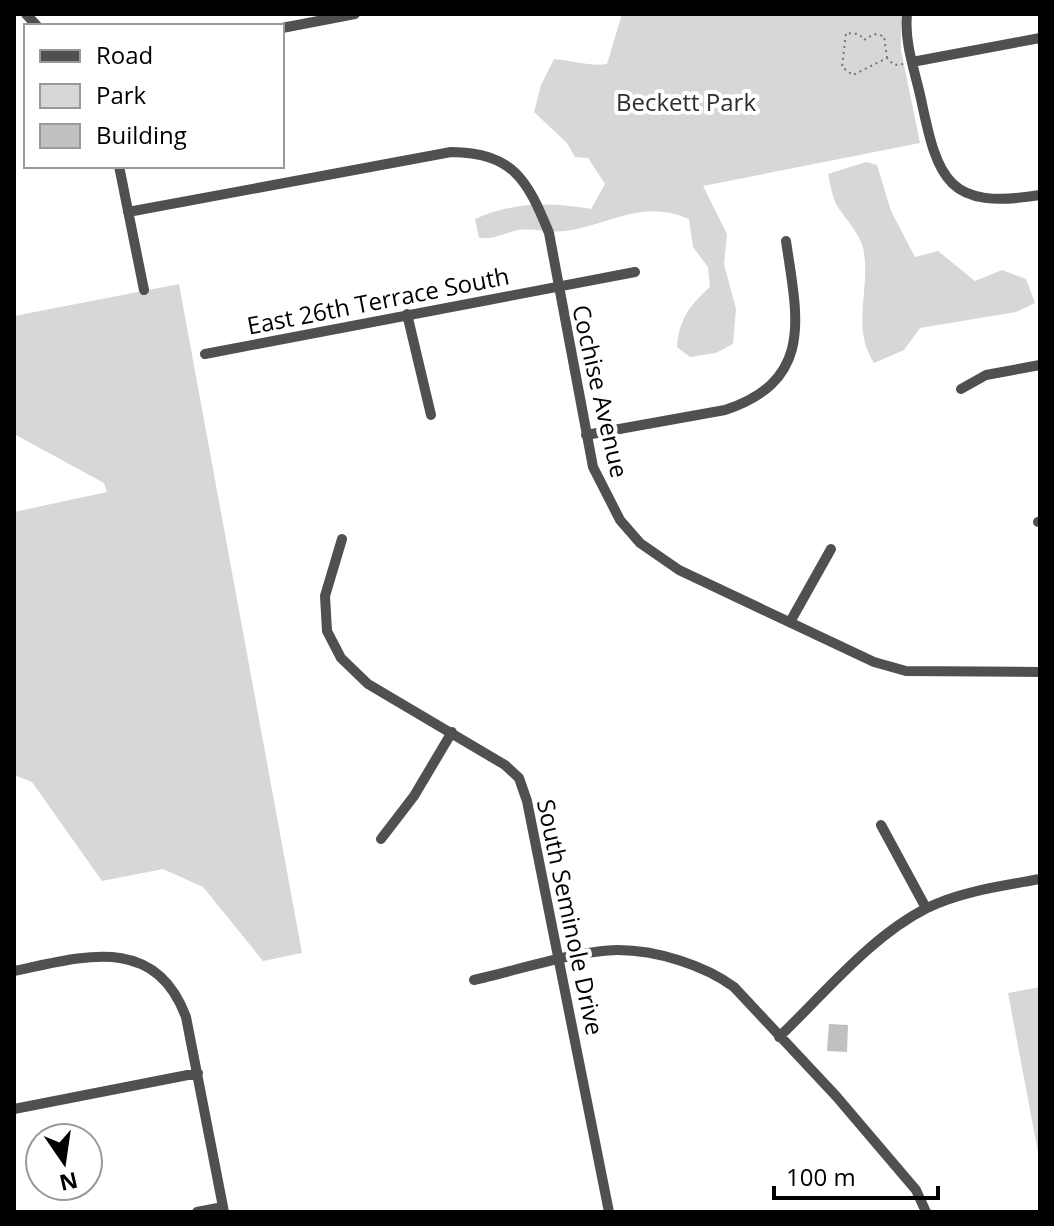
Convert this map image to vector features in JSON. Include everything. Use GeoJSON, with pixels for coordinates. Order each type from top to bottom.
{"type":"FeatureCollection","features":[{"type":"Feature","properties":{"kind":"street"},"geometry":{"type":"LineString","coordinates":[[284,28],[355,14]]}},
{"type":"Feature","properties":{"kind":"street"},"geometry":{"type":"LineString","coordinates":[[907,14],[912,62],[933,157],[945,175],[974,197],[1000,201],[1040,195]]}},
{"type":"Feature","properties":{"kind":"street"},"geometry":{"type":"LineString","coordinates":[[912,62],[1040,38]]}},
{"type":"Feature","properties":{"kind":"street","name":"Cochise Avenue"},"geometry":{"type":"LineString","coordinates":[[128,212],[451,152],[479,152],[496,158],[515,172],[535,198],[549,233],[586,435],[604,495],[640,543],[679,570],[874,662],[906,671],[1040,672]]}},
{"type":"Feature","properties":{"kind":"street"},"geometry":{"type":"LineString","coordinates":[[119,168],[144,290]]}},
{"type":"Feature","properties":{"kind":"street"},"geometry":{"type":"LineString","coordinates":[[586,435],[725,410],[746,404],[768,389],[786,368],[797,335],[786,241]]}},
{"type":"Feature","properties":{"kind":"street","name":"East 26th Terrace South"},"geometry":{"type":"LineString","coordinates":[[205,354],[635,272]]}},
{"type":"Feature","properties":{"kind":"street"},"geometry":{"type":"LineString","coordinates":[[407,314],[431,415]]}},
{"type":"Feature","properties":{"kind":"street"},"geometry":{"type":"LineString","coordinates":[[961,389],[986,375],[1040,365]]}},
{"type":"Feature","properties":{"kind":"street","name":"South Seminole Drive"},"geometry":{"type":"LineString","coordinates":[[342,539],[325,596],[327,631],[333,647],[368,684],[452,732],[505,765],[519,778],[527,801],[561,961],[609,1212]]}},
{"type":"Feature","properties":{"kind":"street"},"geometry":{"type":"LineString","coordinates":[[790,622],[831,549]]}},
{"type":"Feature","properties":{"kind":"street"},"geometry":{"type":"LineString","coordinates":[[381,839],[414,796],[452,732]]}},
{"type":"Feature","properties":{"kind":"street"},"geometry":{"type":"LineString","coordinates":[[881,825],[926,908]]}},
{"type":"Feature","properties":{"kind":"street"},"geometry":{"type":"LineString","coordinates":[[779,1037],[889,933],[926,908],[968,893],[1040,879]]}},
{"type":"Feature","properties":{"kind":"street"},"geometry":{"type":"LineString","coordinates":[[474,980],[618,950],[665,959],[719,976],[734,987],[836,1096],[916,1190],[926,1212]]}},
{"type":"Feature","properties":{"kind":"street"},"geometry":{"type":"LineString","coordinates":[[14,971],[88,956],[131,959],[155,973],[177,996],[186,1017],[223,1210],[197,1212]]}},
{"type":"Feature","properties":{"kind":"street"},"geometry":{"type":"LineString","coordinates":[[14,1109],[198,1073]]}},
{"type":"Feature","properties":{"kind":"path"},"geometry":{"type":"LineString","coordinates":[[887,58],[853,75],[842,67],[846,33],[859,34],[864,40],[874,34],[884,36],[887,58],[894,65],[912,62]]}},
{"type":"Feature","properties":{"kind":"green space","name":"Beckett Park"},"geometry":{"type":"Polygon","coordinates":[[[622,14],[901,14],[901,50],[920,143],[703,186],[727,234],[724,264],[736,309],[733,344],[716,353],[690,357],[677,347],[680,328],[687,313],[710,287],[708,267],[693,247],[689,219],[672,213],[641,212],[564,231],[520,230],[479,238],[475,219],[503,209],[561,205],[591,209],[605,184],[588,158],[575,157],[567,143],[534,112],[541,85],[554,59],[607,64],[622,14]]]}},
{"type":"Feature","properties":{"kind":"green space"},"geometry":{"type":"Polygon","coordinates":[[[866,162],[877,165],[891,211],[915,257],[938,251],[975,281],[1002,270],[1026,279],[1035,303],[1016,312],[920,328],[904,350],[874,363],[867,350],[862,323],[863,246],[836,204],[828,174],[866,162]]]}},
{"type":"Feature","properties":{"kind":"green space"},"geometry":{"type":"Polygon","coordinates":[[[179,284],[302,953],[263,961],[203,887],[163,869],[102,881],[32,782],[14,775],[14,512],[107,492],[104,483],[14,434],[14,316],[179,284]]]}},
{"type":"Feature","properties":{"kind":"green space"},"geometry":{"type":"Polygon","coordinates":[[[1040,987],[1040,1163],[1008,993],[1040,987]]]}},
{"type":"Feature","properties":{"kind":"building"},"geometry":{"type":"Polygon","coordinates":[[[829,1024],[848,1025],[847,1052],[827,1051],[829,1024]]]}}]}
